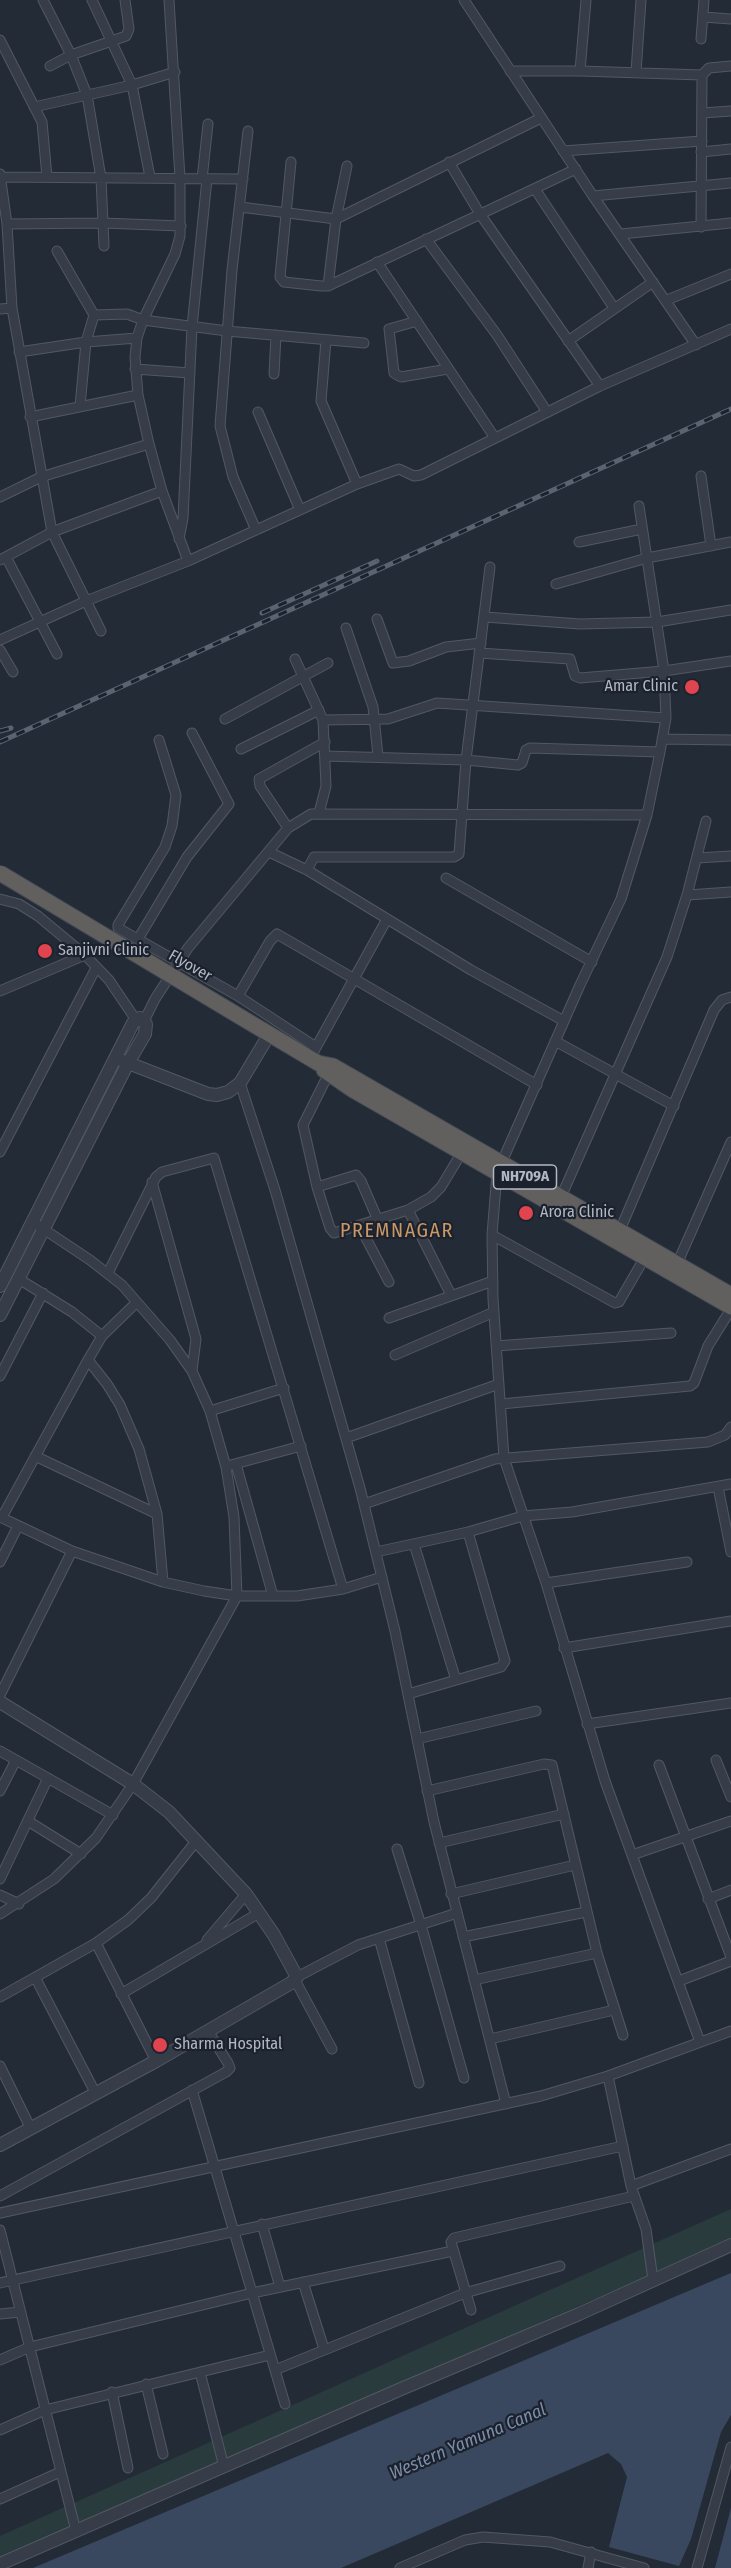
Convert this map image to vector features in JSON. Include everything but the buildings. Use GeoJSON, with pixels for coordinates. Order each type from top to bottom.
{"type":"FeatureCollection","features":[{"type":"Feature","properties":{"kind":"highway","name":"Flyover"},"geometry":{"type":"LineString","coordinates":[[0,873],[19,887],[270,1033]]}},
{"type":"Feature","properties":{"kind":"highway","name":"NH709A"},"geometry":{"type":"LineString","coordinates":[[270,1033],[321,1061],[731,1308]]}},
{"type":"Feature","properties":{"kind":"highway","name":"NH709A"},"geometry":{"type":"LineString","coordinates":[[321,1061],[462,1152],[561,1197],[731,1295]]}},
{"type":"Feature","properties":{"kind":"street"},"geometry":{"type":"LineString","coordinates":[[43,0],[71,56],[87,95],[101,178],[104,246]]}},
{"type":"Feature","properties":{"kind":"street"},"geometry":{"type":"LineString","coordinates":[[92,0],[132,85],[150,177]]}},
{"type":"Feature","properties":{"kind":"street"},"geometry":{"type":"LineString","coordinates":[[50,66],[126,36],[128,33],[126,0]]}},
{"type":"Feature","properties":{"kind":"street"},"geometry":{"type":"LineString","coordinates":[[169,0],[175,72],[181,226],[175,254],[143,320],[137,338],[135,369],[138,395],[149,444],[162,491],[188,561]]}},
{"type":"Feature","properties":{"kind":"street"},"geometry":{"type":"LineString","coordinates":[[464,0],[593,196],[696,345]]}},
{"type":"Feature","properties":{"kind":"street"},"geometry":{"type":"LineString","coordinates":[[580,71],[586,0]]}},
{"type":"Feature","properties":{"kind":"street"},"geometry":{"type":"LineString","coordinates":[[636,72],[641,0]]}},
{"type":"Feature","properties":{"kind":"street"},"geometry":{"type":"LineString","coordinates":[[701,39],[704,0]]}},
{"type":"Feature","properties":{"kind":"street"},"geometry":{"type":"LineString","coordinates":[[703,17],[731,19]]}},
{"type":"Feature","properties":{"kind":"street"},"geometry":{"type":"LineString","coordinates":[[0,40],[44,127],[47,177]]}},
{"type":"Feature","properties":{"kind":"street"},"geometry":{"type":"LineString","coordinates":[[701,227],[702,75],[709,68],[731,66]]}},
{"type":"Feature","properties":{"kind":"street"},"geometry":{"type":"LineString","coordinates":[[510,71],[702,75]]}},
{"type":"Feature","properties":{"kind":"street"},"geometry":{"type":"LineString","coordinates":[[34,107],[132,85],[175,72]]}},
{"type":"Feature","properties":{"kind":"street"},"geometry":{"type":"LineString","coordinates":[[702,113],[731,111]]}},
{"type":"Feature","properties":{"kind":"street"},"geometry":{"type":"LineString","coordinates":[[240,207],[336,219],[541,118]]}},
{"type":"Feature","properties":{"kind":"street"},"geometry":{"type":"LineString","coordinates":[[179,539],[182,525],[192,327],[208,124]]}},
{"type":"Feature","properties":{"kind":"street"},"geometry":{"type":"LineString","coordinates":[[248,131],[221,396],[221,438],[233,477],[256,530]]}},
{"type":"Feature","properties":{"kind":"street"},"geometry":{"type":"LineString","coordinates":[[563,151],[702,141]]}},
{"type":"Feature","properties":{"kind":"street"},"geometry":{"type":"LineString","coordinates":[[701,152],[731,149]]}},
{"type":"Feature","properties":{"kind":"street"},"geometry":{"type":"LineString","coordinates":[[291,162],[280,275],[284,282],[328,286],[576,169]]}},
{"type":"Feature","properties":{"kind":"street"},"geometry":{"type":"LineString","coordinates":[[449,162],[480,214],[600,386]]}},
{"type":"Feature","properties":{"kind":"street"},"geometry":{"type":"LineString","coordinates":[[328,286],[336,219],[347,166]]}},
{"type":"Feature","properties":{"kind":"street"},"geometry":{"type":"LineString","coordinates":[[101,631],[52,532],[12,308],[3,246],[7,224],[0,176],[243,179]]}},
{"type":"Feature","properties":{"kind":"street"},"geometry":{"type":"LineString","coordinates":[[593,196],[731,183]]}},
{"type":"Feature","properties":{"kind":"street"},"geometry":{"type":"LineString","coordinates":[[535,189],[614,308]]}},
{"type":"Feature","properties":{"kind":"street"},"geometry":{"type":"LineString","coordinates":[[7,224],[103,223],[181,226]]}},
{"type":"Feature","properties":{"kind":"street"},"geometry":{"type":"LineString","coordinates":[[621,234],[731,224]]}},
{"type":"Feature","properties":{"kind":"street"},"geometry":{"type":"LineString","coordinates":[[426,239],[497,335],[547,412]]}},
{"type":"Feature","properties":{"kind":"street"},"geometry":{"type":"LineString","coordinates":[[57,252],[94,315],[86,342],[80,406]]}},
{"type":"Feature","properties":{"kind":"street"},"geometry":{"type":"LineString","coordinates":[[376,262],[495,438]]}},
{"type":"Feature","properties":{"kind":"street"},"geometry":{"type":"LineString","coordinates":[[667,300],[731,274]]}},
{"type":"Feature","properties":{"kind":"street"},"geometry":{"type":"LineString","coordinates":[[568,341],[653,282]]}},
{"type":"Feature","properties":{"kind":"street"},"geometry":{"type":"LineString","coordinates":[[0,309],[12,308]]}},
{"type":"Feature","properties":{"kind":"street"},"geometry":{"type":"LineString","coordinates":[[94,315],[127,314],[143,320],[192,327],[364,343]]}},
{"type":"Feature","properties":{"kind":"street"},"geometry":{"type":"LineString","coordinates":[[417,321],[389,329],[394,373],[401,376],[448,369]]}},
{"type":"Feature","properties":{"kind":"street"},"geometry":{"type":"LineString","coordinates":[[0,640],[86,601],[188,561],[357,484],[397,470],[414,476],[421,475],[600,386],[731,329]]}},
{"type":"Feature","properties":{"kind":"street"},"geometry":{"type":"LineString","coordinates":[[274,374],[276,335]]}},
{"type":"Feature","properties":{"kind":"street"},"geometry":{"type":"LineString","coordinates":[[19,352],[86,342],[137,338]]}},
{"type":"Feature","properties":{"kind":"street"},"geometry":{"type":"LineString","coordinates":[[326,340],[321,401],[357,484]]}},
{"type":"Feature","properties":{"kind":"street"},"geometry":{"type":"LineString","coordinates":[[135,369],[190,373]]}},
{"type":"Feature","properties":{"kind":"street"},"geometry":{"type":"LineString","coordinates":[[30,417],[138,395]]}},
{"type":"Feature","properties":{"kind":"street"},"geometry":{"type":"LineString","coordinates":[[258,412],[300,510]]}},
{"type":"Feature","properties":{"kind":"street"},"geometry":{"type":"LineString","coordinates":[[0,497],[41,477],[149,444]]}},
{"type":"Feature","properties":{"kind":"street"},"geometry":{"type":"LineString","coordinates":[[701,476],[711,546]]}},
{"type":"Feature","properties":{"kind":"street"},"geometry":{"type":"LineString","coordinates":[[57,654],[3,558],[52,532],[162,491]]}},
{"type":"Feature","properties":{"kind":"street"},"geometry":{"type":"LineString","coordinates":[[639,506],[664,671],[666,718],[660,753],[647,815],[621,899],[555,1041],[500,1168],[492,1235],[494,1312],[504,1458],[546,1583],[587,1724],[700,2043]]}},
{"type":"Feature","properties":{"kind":"street"},"geometry":{"type":"LineString","coordinates":[[579,542],[642,529]]}},
{"type":"Feature","properties":{"kind":"street"},"geometry":{"type":"LineString","coordinates":[[556,584],[647,558],[731,542]]}},
{"type":"Feature","properties":{"kind":"street"},"geometry":{"type":"LineString","coordinates":[[307,870],[314,857],[456,857],[459,854],[466,760],[490,567]]}},
{"type":"Feature","properties":{"kind":"street"},"geometry":{"type":"LineString","coordinates":[[485,617],[580,624],[657,622],[731,610]]}},
{"type":"Feature","properties":{"kind":"street"},"geometry":{"type":"LineString","coordinates":[[377,619],[393,663],[402,663],[446,647],[481,643]]}},
{"type":"Feature","properties":{"kind":"street"},"geometry":{"type":"LineString","coordinates":[[346,628],[376,720],[378,756]]}},
{"type":"Feature","properties":{"kind":"street"},"geometry":{"type":"LineString","coordinates":[[0,650],[12,672]]}},
{"type":"Feature","properties":{"kind":"street"},"geometry":{"type":"LineString","coordinates":[[479,653],[570,659],[575,675],[580,678],[664,671],[731,661]]}},
{"type":"Feature","properties":{"kind":"street"},"geometry":{"type":"LineString","coordinates":[[295,659],[323,720],[326,786],[319,813]]}},
{"type":"Feature","properties":{"kind":"street"},"geometry":{"type":"LineString","coordinates":[[225,719],[328,663]]}},
{"type":"Feature","properties":{"kind":"street"},"geometry":{"type":"LineString","coordinates":[[323,720],[376,720],[398,717],[437,704],[666,718]]}},
{"type":"Feature","properties":{"kind":"street"},"geometry":{"type":"LineString","coordinates":[[241,749],[319,710]]}},
{"type":"Feature","properties":{"kind":"street"},"geometry":{"type":"LineString","coordinates":[[138,939],[187,857],[229,804],[192,734]]}},
{"type":"Feature","properties":{"kind":"street"},"geometry":{"type":"LineString","coordinates":[[662,739],[731,740]]}},
{"type":"Feature","properties":{"kind":"street"},"geometry":{"type":"LineString","coordinates":[[159,740],[174,784],[176,805],[170,835],[118,925],[120,930],[238,996],[321,1061]]}},
{"type":"Feature","properties":{"kind":"street"},"geometry":{"type":"LineString","coordinates":[[288,828],[258,781],[325,742]]}},
{"type":"Feature","properties":{"kind":"street"},"geometry":{"type":"LineString","coordinates":[[325,756],[466,760],[518,765],[522,763],[526,750],[530,748],[660,753]]}},
{"type":"Feature","properties":{"kind":"street"},"geometry":{"type":"LineString","coordinates":[[0,1286],[38,1225],[122,1061],[140,1020],[177,962],[288,828],[306,816],[319,813],[647,815]]}},
{"type":"Feature","properties":{"kind":"street"},"geometry":{"type":"LineString","coordinates":[[561,1197],[667,957],[687,895],[706,821]]}},
{"type":"Feature","properties":{"kind":"street"},"geometry":{"type":"LineString","coordinates":[[269,852],[307,870],[471,970],[564,1021]]}},
{"type":"Feature","properties":{"kind":"street"},"geometry":{"type":"LineString","coordinates":[[697,858],[731,856]]}},
{"type":"Feature","properties":{"kind":"street"},"geometry":{"type":"LineString","coordinates":[[446,878],[592,962]]}},
{"type":"Feature","properties":{"kind":"street"},"geometry":{"type":"LineString","coordinates":[[687,895],[731,892]]}},
{"type":"Feature","properties":{"kind":"street"},"geometry":{"type":"LineString","coordinates":[[0,899],[19,904],[38,916],[85,955],[109,980],[140,1020]]}},
{"type":"Feature","properties":{"kind":"street"},"geometry":{"type":"LineString","coordinates":[[387,919],[355,980],[321,1061],[303,1125],[317,1187],[332,1231],[339,1233],[377,1218],[408,1210],[431,1197],[441,1187],[462,1152]]}},
{"type":"Feature","properties":{"kind":"street"},"geometry":{"type":"LineString","coordinates":[[238,996],[276,934],[537,1085]]}},
{"type":"Feature","properties":{"kind":"street"},"geometry":{"type":"LineString","coordinates":[[0,991],[85,955]]}},
{"type":"Feature","properties":{"kind":"street"},"geometry":{"type":"LineString","coordinates":[[0,1152],[96,968]]}},
{"type":"Feature","properties":{"kind":"street"},"geometry":{"type":"LineString","coordinates":[[620,1230],[714,1010],[722,1000],[731,997]]}},
{"type":"Feature","properties":{"kind":"street"},"geometry":{"type":"LineString","coordinates":[[122,1061],[208,1094],[217,1095],[228,1092],[240,1083],[270,1033]]}},
{"type":"Feature","properties":{"kind":"street"},"geometry":{"type":"LineString","coordinates":[[555,1041],[674,1106]]}},
{"type":"Feature","properties":{"kind":"street"},"geometry":{"type":"LineString","coordinates":[[240,1083],[275,1190],[364,1504],[451,1894],[506,2104]]}},
{"type":"Feature","properties":{"kind":"street"},"geometry":{"type":"LineString","coordinates":[[677,1264],[731,1142]]}},
{"type":"Feature","properties":{"kind":"street"},"geometry":{"type":"LineString","coordinates":[[108,1273],[153,1182],[162,1172],[211,1157],[215,1159],[344,1588]]}},
{"type":"Feature","properties":{"kind":"street"},"geometry":{"type":"LineString","coordinates":[[317,1187],[356,1175],[362,1181],[377,1218]]}},
{"type":"Feature","properties":{"kind":"street"},"geometry":{"type":"LineString","coordinates":[[153,1182],[196,1339],[192,1371]]}},
{"type":"Feature","properties":{"kind":"street"},"geometry":{"type":"LineString","coordinates":[[408,1210],[451,1295]]}},
{"type":"Feature","properties":{"kind":"street"},"geometry":{"type":"LineString","coordinates":[[0,1914],[19,1904],[54,1879],[81,1854],[113,1815],[133,1784],[237,1596],[234,1517],[226,1467],[210,1410],[192,1371],[170,1340],[108,1273],[38,1225]]}},
{"type":"Feature","properties":{"kind":"street"},"geometry":{"type":"LineString","coordinates":[[0,1315],[19,1279],[38,1225]]}},
{"type":"Feature","properties":{"kind":"street"},"geometry":{"type":"LineString","coordinates":[[359,1225],[389,1282]]}},
{"type":"Feature","properties":{"kind":"street"},"geometry":{"type":"LineString","coordinates":[[492,1235],[612,1303],[619,1302],[645,1257]]}},
{"type":"Feature","properties":{"kind":"street"},"geometry":{"type":"LineString","coordinates":[[19,1279],[43,1293],[102,1336]]}},
{"type":"Feature","properties":{"kind":"street"},"geometry":{"type":"LineString","coordinates":[[389,1318],[493,1281]]}},
{"type":"Feature","properties":{"kind":"street"},"geometry":{"type":"LineString","coordinates":[[0,1376],[43,1293]]}},
{"type":"Feature","properties":{"kind":"street"},"geometry":{"type":"LineString","coordinates":[[136,1302],[102,1336],[1,1517],[72,1551],[163,1582],[237,1596],[297,1596],[344,1588],[382,1577]]}},
{"type":"Feature","properties":{"kind":"street"},"geometry":{"type":"LineString","coordinates":[[501,1404],[693,1385],[708,1346],[731,1308]]}},
{"type":"Feature","properties":{"kind":"street"},"geometry":{"type":"LineString","coordinates":[[395,1355],[494,1312]]}},
{"type":"Feature","properties":{"kind":"street"},"geometry":{"type":"LineString","coordinates":[[496,1346],[671,1333]]}},
{"type":"Feature","properties":{"kind":"street"},"geometry":{"type":"LineString","coordinates":[[88,1360],[107,1384],[130,1425],[157,1514],[163,1582]]}},
{"type":"Feature","properties":{"kind":"street"},"geometry":{"type":"LineString","coordinates":[[346,1438],[499,1384]]}},
{"type":"Feature","properties":{"kind":"street"},"geometry":{"type":"LineString","coordinates":[[210,1410],[284,1388]]}},
{"type":"Feature","properties":{"kind":"street"},"geometry":{"type":"LineString","coordinates":[[364,1504],[487,1461],[708,1442],[725,1434],[731,1427]]}},
{"type":"Feature","properties":{"kind":"street"},"geometry":{"type":"LineString","coordinates":[[226,1467],[301,1446]]}},
{"type":"Feature","properties":{"kind":"street"},"geometry":{"type":"LineString","coordinates":[[35,1456],[157,1514]]}},
{"type":"Feature","properties":{"kind":"street"},"geometry":{"type":"LineString","coordinates":[[236,1464],[273,1596]]}},
{"type":"Feature","properties":{"kind":"street"},"geometry":{"type":"LineString","coordinates":[[376,1552],[468,1532],[523,1516],[572,1512],[731,1484]]}},
{"type":"Feature","properties":{"kind":"street"},"geometry":{"type":"LineString","coordinates":[[718,1487],[731,1552]]}},
{"type":"Feature","properties":{"kind":"street"},"geometry":{"type":"LineString","coordinates":[[0,1562],[18,1526]]}},
{"type":"Feature","properties":{"kind":"street"},"geometry":{"type":"LineString","coordinates":[[408,1694],[501,1666],[505,1661],[468,1532]]}},
{"type":"Feature","properties":{"kind":"street"},"geometry":{"type":"LineString","coordinates":[[414,1544],[456,1680]]}},
{"type":"Feature","properties":{"kind":"street"},"geometry":{"type":"LineString","coordinates":[[0,1695],[72,1551]]}},
{"type":"Feature","properties":{"kind":"street"},"geometry":{"type":"LineString","coordinates":[[546,1583],[687,1562]]}},
{"type":"Feature","properties":{"kind":"street"},"geometry":{"type":"LineString","coordinates":[[564,1648],[731,1621]]}},
{"type":"Feature","properties":{"kind":"street"},"geometry":{"type":"LineString","coordinates":[[0,1702],[133,1784],[169,1812],[197,1840],[246,1894],[259,1913],[296,1978],[332,2049]]}},
{"type":"Feature","properties":{"kind":"street"},"geometry":{"type":"LineString","coordinates":[[587,1724],[731,1703]]}},
{"type":"Feature","properties":{"kind":"street"},"geometry":{"type":"LineString","coordinates":[[417,1739],[536,1712]]}},
{"type":"Feature","properties":{"kind":"street"},"geometry":{"type":"LineString","coordinates":[[0,1751],[113,1815]]}},
{"type":"Feature","properties":{"kind":"street"},"geometry":{"type":"LineString","coordinates":[[0,1789],[16,1760]]}},
{"type":"Feature","properties":{"kind":"street"},"geometry":{"type":"LineString","coordinates":[[716,1761],[731,1797]]}},
{"type":"Feature","properties":{"kind":"street"},"geometry":{"type":"LineString","coordinates":[[427,1791],[550,1763],[554,1770],[597,1953],[623,2035]]}},
{"type":"Feature","properties":{"kind":"street"},"geometry":{"type":"LineString","coordinates":[[659,1765],[731,1959],[679,1981]]}},
{"type":"Feature","properties":{"kind":"street"},"geometry":{"type":"LineString","coordinates":[[0,1879],[48,1778]]}},
{"type":"Feature","properties":{"kind":"street"},"geometry":{"type":"LineString","coordinates":[[439,1843],[564,1814]]}},
{"type":"Feature","properties":{"kind":"street"},"geometry":{"type":"LineString","coordinates":[[28,1821],[81,1854]]}},
{"type":"Feature","properties":{"kind":"street"},"geometry":{"type":"LineString","coordinates":[[632,1855],[731,1821]]}},
{"type":"Feature","properties":{"kind":"street"},"geometry":{"type":"LineString","coordinates":[[0,1997],[36,1979],[96,1943],[140,1909],[197,1840]]}},
{"type":"Feature","properties":{"kind":"street"},"geometry":{"type":"LineString","coordinates":[[397,1849],[464,2078]]}},
{"type":"Feature","properties":{"kind":"street"},"geometry":{"type":"LineString","coordinates":[[0,1853],[10,1858]]}},
{"type":"Feature","properties":{"kind":"street"},"geometry":{"type":"LineString","coordinates":[[451,1894],[576,1865]]}},
{"type":"Feature","properties":{"kind":"street"},"geometry":{"type":"LineString","coordinates":[[708,1899],[731,1890]]}},
{"type":"Feature","properties":{"kind":"street"},"geometry":{"type":"LineString","coordinates":[[202,1947],[246,1894]]}},
{"type":"Feature","properties":{"kind":"street"},"geometry":{"type":"LineString","coordinates":[[0,1895],[19,1904]]}},
{"type":"Feature","properties":{"kind":"street"},"geometry":{"type":"LineString","coordinates":[[463,1937],[586,1912]]}},
{"type":"Feature","properties":{"kind":"street"},"geometry":{"type":"LineString","coordinates":[[121,1994],[259,1913]]}},
{"type":"Feature","properties":{"kind":"street"},"geometry":{"type":"LineString","coordinates":[[0,2145],[156,2061],[296,1978],[358,1945],[457,1913]]}},
{"type":"Feature","properties":{"kind":"street"},"geometry":{"type":"LineString","coordinates":[[379,1938],[420,2083]]}},
{"type":"Feature","properties":{"kind":"street"},"geometry":{"type":"LineString","coordinates":[[96,1943],[156,2061]]}},
{"type":"Feature","properties":{"kind":"street"},"geometry":{"type":"LineString","coordinates":[[474,1980],[597,1953]]}},
{"type":"Feature","properties":{"kind":"street"},"geometry":{"type":"LineString","coordinates":[[36,1979],[96,2094]]}},
{"type":"Feature","properties":{"kind":"street"},"geometry":{"type":"LineString","coordinates":[[490,2039],[614,2010]]}},
{"type":"Feature","properties":{"kind":"street"},"geometry":{"type":"LineString","coordinates":[[0,2196],[230,2068],[208,2031]]}},
{"type":"Feature","properties":{"kind":"street"},"geometry":{"type":"LineString","coordinates":[[0,2213],[506,2104],[608,2076],[731,2031]]}},
{"type":"Feature","properties":{"kind":"street"},"geometry":{"type":"LineString","coordinates":[[0,2066],[31,2129]]}},
{"type":"Feature","properties":{"kind":"street"},"geometry":{"type":"LineString","coordinates":[[608,2076],[633,2191],[646,2229],[653,2280]]}},
{"type":"Feature","properties":{"kind":"street"},"geometry":{"type":"LineString","coordinates":[[192,2090],[285,2404]]}},
{"type":"Feature","properties":{"kind":"street"},"geometry":{"type":"LineString","coordinates":[[0,2283],[232,2230],[623,2146]]}},
{"type":"Feature","properties":{"kind":"street"},"geometry":{"type":"LineString","coordinates":[[471,2310],[453,2251],[451,2242],[454,2238],[633,2191],[731,2149]]}},
{"type":"Feature","properties":{"kind":"street"},"geometry":{"type":"LineString","coordinates":[[262,2224],[280,2287]]}},
{"type":"Feature","properties":{"kind":"street"},"geometry":{"type":"LineString","coordinates":[[0,2230],[76,2531]]}},
{"type":"Feature","properties":{"kind":"street"},"geometry":{"type":"LineString","coordinates":[[0,2564],[731,2245]]}},
{"type":"Feature","properties":{"kind":"street"},"geometry":{"type":"LineString","coordinates":[[0,2360],[30,2347],[252,2293],[453,2251]]}},
{"type":"Feature","properties":{"kind":"street"},"geometry":{"type":"LineString","coordinates":[[275,2370],[465,2293],[561,2266]]}},
{"type":"Feature","properties":{"kind":"street"},"geometry":{"type":"LineString","coordinates":[[303,2282],[324,2349]]}},
{"type":"Feature","properties":{"kind":"street"},"geometry":{"type":"LineString","coordinates":[[0,2314],[20,2312]]}},
{"type":"Feature","properties":{"kind":"street"},"geometry":{"type":"LineString","coordinates":[[0,2430],[45,2410],[270,2355]]}},
{"type":"Feature","properties":{"kind":"street"},"geometry":{"type":"LineString","coordinates":[[200,2372],[224,2467]]}},
{"type":"Feature","properties":{"kind":"street"},"geometry":{"type":"LineString","coordinates":[[146,2384],[163,2454]]}},
{"type":"Feature","properties":{"kind":"street"},"geometry":{"type":"LineString","coordinates":[[112,2392],[128,2468]]}},
{"type":"Feature","properties":{"kind":"street"},"geometry":{"type":"LineString","coordinates":[[697,2568],[731,2447]]}},
{"type":"Feature","properties":{"kind":"street"},"geometry":{"type":"LineString","coordinates":[[0,2499],[60,2472]]}},
{"type":"Feature","properties":{"kind":"street"},"geometry":{"type":"LineString","coordinates":[[400,2568],[465,2540],[483,2537],[550,2542],[644,2568]]}},
{"type":"Feature","properties":{"kind":"street"},"geometry":{"type":"LineString","coordinates":[[588,2568],[591,2552]]}},
{"type":"Feature","properties":{"kind":"shaded area"},"geometry":{"type":"Polygon","coordinates":[[[731,2209],[731,2240],[0,2556],[0,2536],[731,2209]]]}},
{"type":"Feature","properties":{"kind":"water","name":"Western Yamuna Canal"},"geometry":{"type":"Polygon","coordinates":[[[731,2273],[731,2415],[721,2432],[691,2539],[679,2566],[609,2547],[627,2477],[621,2464],[608,2453],[341,2568],[33,2568],[731,2273]]]}},
{"type":"Feature","properties":{"kind":"water"},"geometry":{"type":"Polygon","coordinates":[[[731,2508],[731,2568],[715,2568],[731,2508]]]}},
{"type":"Feature","properties":{"kind":"railway"},"geometry":{"type":"LineString","coordinates":[[0,742],[731,409]]}},
{"type":"Feature","properties":{"kind":"railway"},"geometry":{"type":"LineString","coordinates":[[262,613],[377,561]]}},
{"type":"Feature","properties":{"kind":"railway"},"geometry":{"type":"LineString","coordinates":[[0,731],[11,728]]}},
{"type":"Feature","properties":{"kind":"place","name":"Amar Clinic"},"geometry":{"type":"Point","coordinates":[692,687]}},
{"type":"Feature","properties":{"kind":"place","name":"Sanjivni Clinic"},"geometry":{"type":"Point","coordinates":[45,951]}},
{"type":"Feature","properties":{"kind":"place","name":"Arora Clinic"},"geometry":{"type":"Point","coordinates":[526,1213]}},
{"type":"Feature","properties":{"kind":"place","name":"Sharma Hospital"},"geometry":{"type":"Point","coordinates":[160,2045]}},
{"type":"Feature","properties":{"kind":"district","name":"PREMNAGAR"},"geometry":{"type":"Point","coordinates":[397,1231]}}]}
